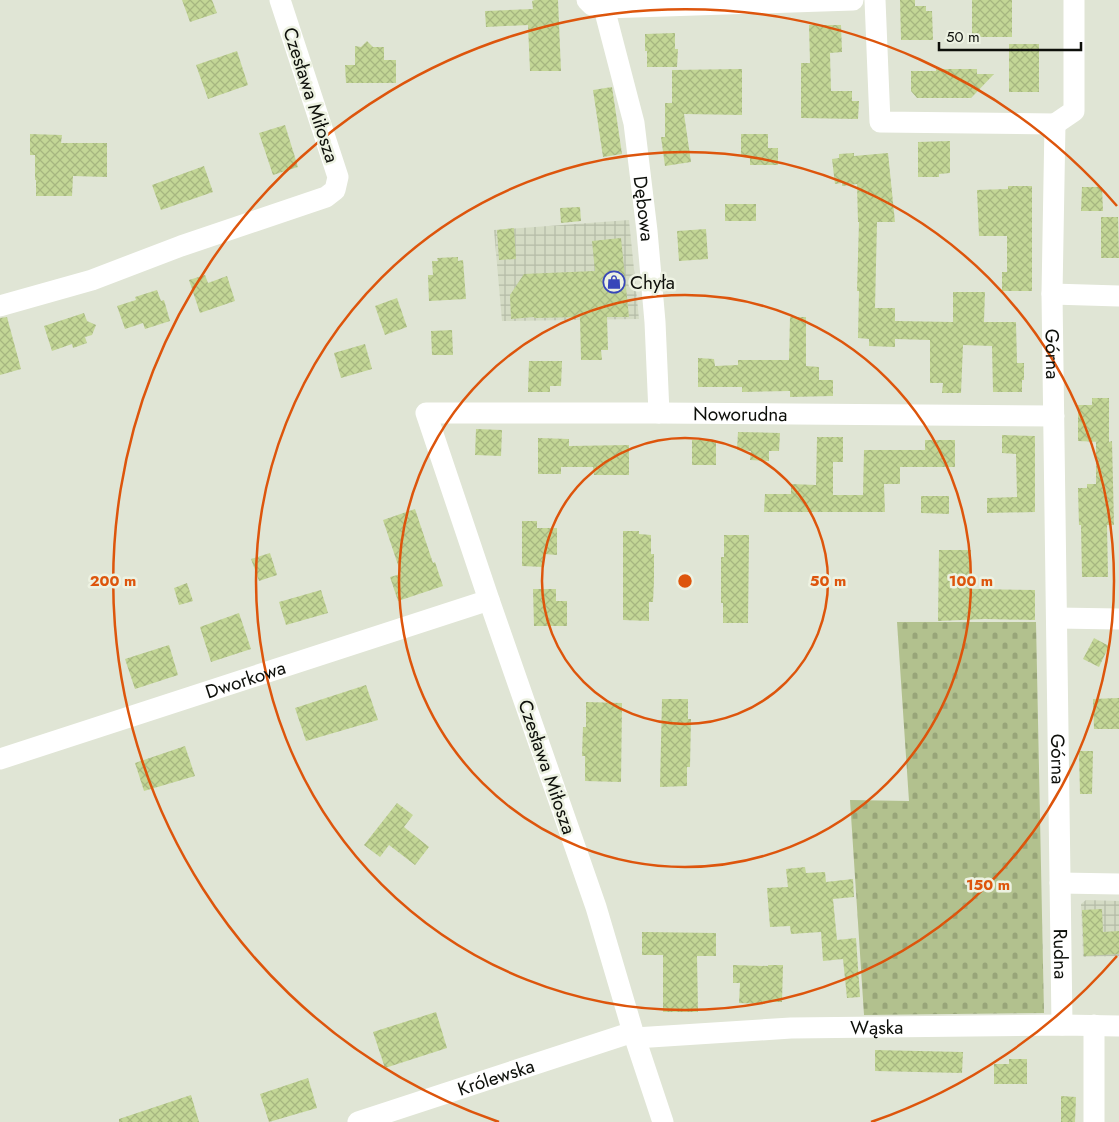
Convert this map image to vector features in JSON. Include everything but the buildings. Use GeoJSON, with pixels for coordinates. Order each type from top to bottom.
{"type":"FeatureCollection","features":[{"type":"Feature","properties":{"kind":"street","name":"Czesława Miłosza"},"geometry":{"type":"LineString","coordinates":[[0,306],[92,280],[181,246],[326,197],[335,190],[338,177],[280,0]]}},
{"type":"Feature","properties":{"kind":"street"},"geometry":{"type":"LineString","coordinates":[[595,4],[853,0]]}},
{"type":"Feature","properties":{"kind":"street"},"geometry":{"type":"LineString","coordinates":[[875,0],[880,122],[1056,124],[1074,111],[1074,0]]}},
{"type":"Feature","properties":{"kind":"street","name":"Dębowa"},"geometry":{"type":"LineString","coordinates":[[595,4],[634,123],[647,231],[654,313],[659,413]]}},
{"type":"Feature","properties":{"kind":"street","name":"Górna"},"geometry":{"type":"LineString","coordinates":[[1056,124],[1052,294],[1060,883]]}},
{"type":"Feature","properties":{"kind":"street"},"geometry":{"type":"LineString","coordinates":[[1052,294],[1119,296]]}},
{"type":"Feature","properties":{"kind":"street","name":"Czesława Miłosza"},"geometry":{"type":"LineString","coordinates":[[426,413],[596,907],[634,1035],[663,1122]]}},
{"type":"Feature","properties":{"kind":"street","name":"Noworudna"},"geometry":{"type":"LineString","coordinates":[[426,413],[1054,416]]}},
{"type":"Feature","properties":{"kind":"street","name":"Dworkowa"},"geometry":{"type":"LineString","coordinates":[[0,759],[489,600]]}},
{"type":"Feature","properties":{"kind":"street"},"geometry":{"type":"LineString","coordinates":[[1057,618],[1119,619]]}},
{"type":"Feature","properties":{"kind":"street"},"geometry":{"type":"LineString","coordinates":[[1060,883],[1119,884]]}},
{"type":"Feature","properties":{"kind":"street","name":"Rudna"},"geometry":{"type":"LineString","coordinates":[[1060,883],[1062,1025]]}},
{"type":"Feature","properties":{"kind":"street"},"geometry":{"type":"LineString","coordinates":[[1094,1025],[1094,1122]]}},
{"type":"Feature","properties":{"kind":"street","name":"Wąska"},"geometry":{"type":"LineString","coordinates":[[634,1035],[791,1028],[1119,1026]]}},
{"type":"Feature","properties":{"kind":"street","name":"Królewska"},"geometry":{"type":"LineString","coordinates":[[358,1122],[634,1035]]}},
{"type":"Feature","properties":{"kind":"shaded area","name":"Chyła"},"geometry":{"type":"Polygon","coordinates":[[[629,220],[639,319],[502,321],[494,230],[629,220]]]}},
{"type":"Feature","properties":{"kind":"shaded area"},"geometry":{"type":"Polygon","coordinates":[[[1086,900],[1119,901],[1119,956],[1083,957],[1081,904],[1086,900]]]}},
{"type":"Feature","properties":{"kind":"green space"},"geometry":{"type":"Polygon","coordinates":[[[897,622],[1036,622],[1044,1013],[864,1015],[850,800],[909,801],[897,622]]]}},
{"type":"Feature","properties":{"kind":"place","name":"Chyła"},"geometry":{"type":"Point","coordinates":[614,282]}}]}
